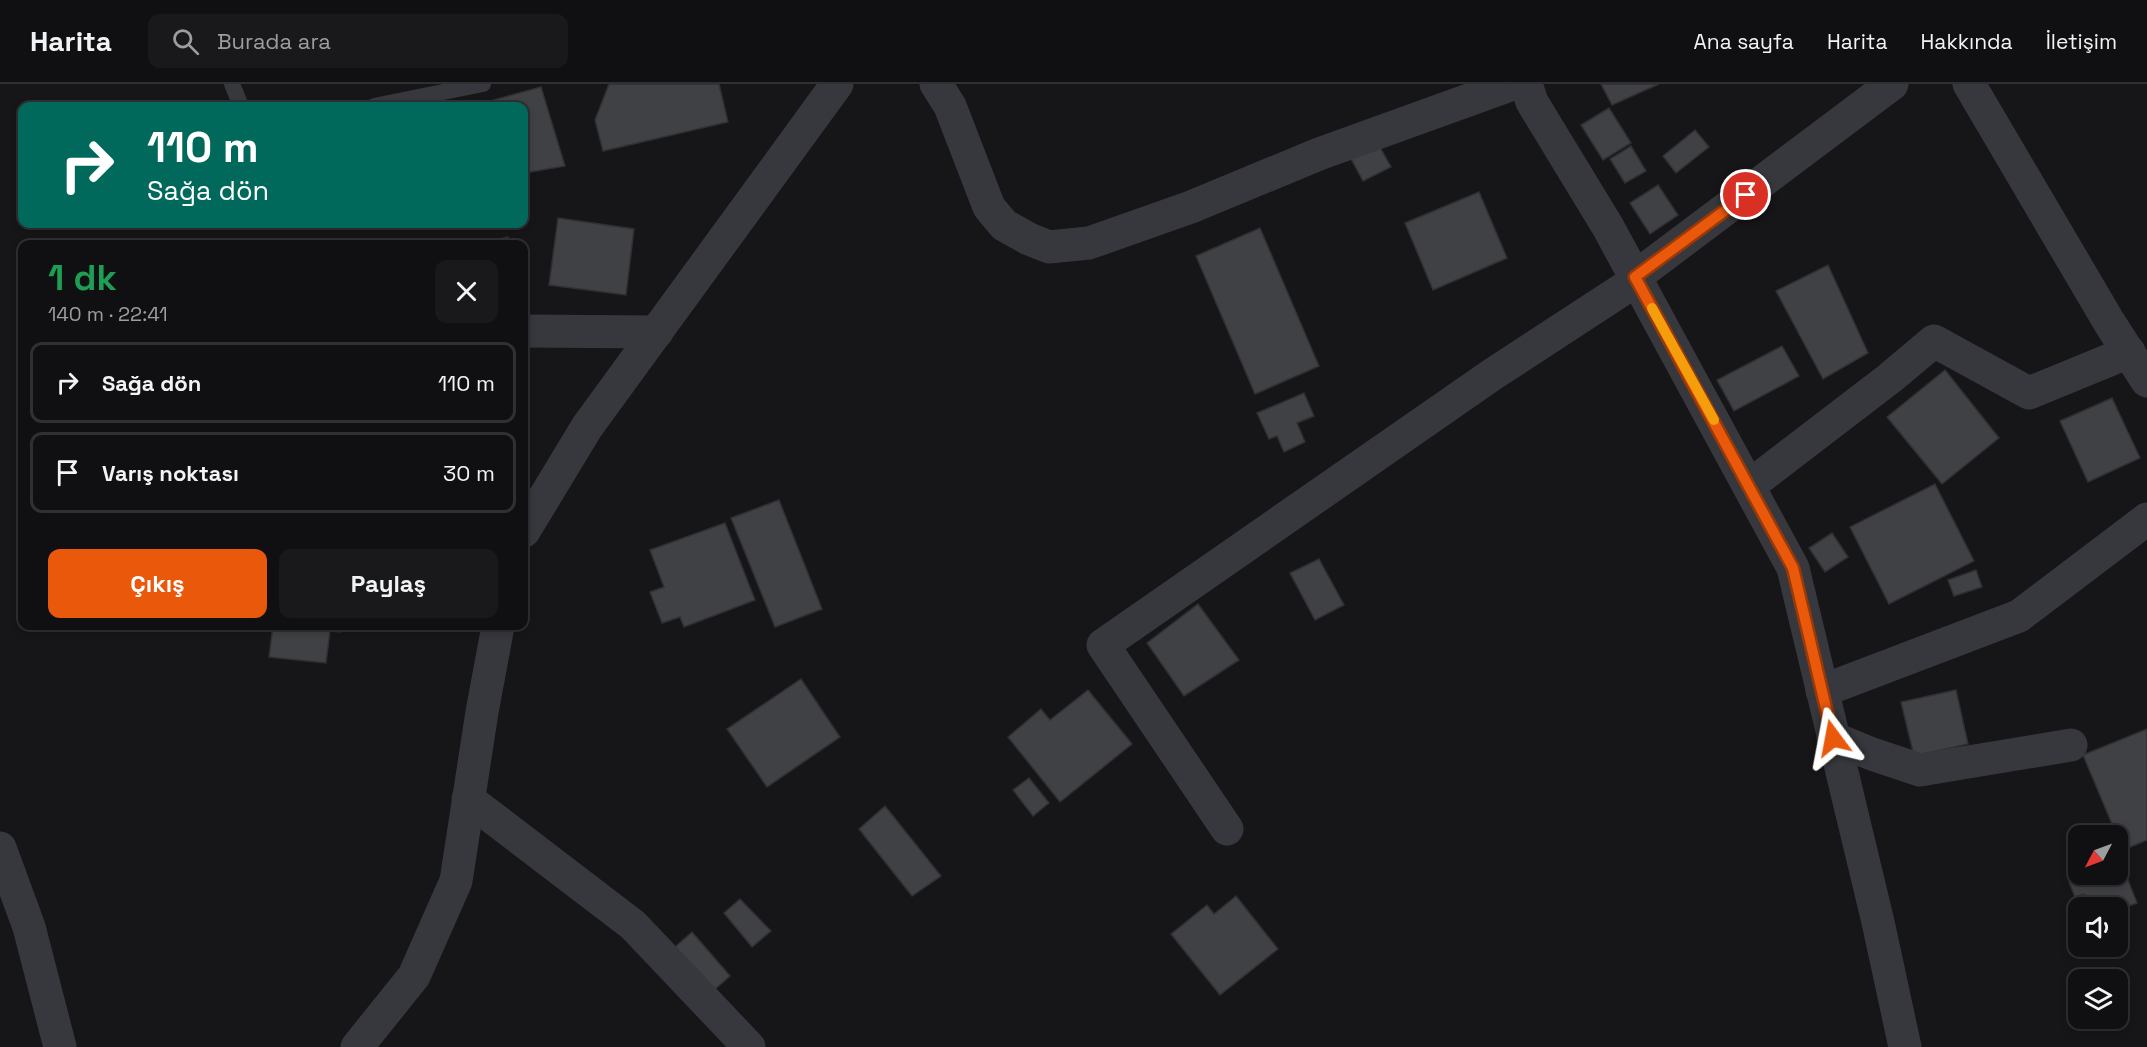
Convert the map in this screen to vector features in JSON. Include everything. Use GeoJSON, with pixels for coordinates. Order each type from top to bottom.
{"type":"FeatureCollection","features":[{"type":"Feature","properties":{"kind":"street"},"geometry":{"type":"LineString","coordinates":[[528,525],[588,428],[837,84]]}},
{"type":"Feature","properties":{"kind":"street"},"geometry":{"type":"LineString","coordinates":[[936,84],[950,106],[989,207],[1004,225],[1049,247],[1089,243],[1109,236],[1191,207],[1319,154],[1513,84]]}},
{"type":"Feature","properties":{"kind":"street"},"geometry":{"type":"LineString","coordinates":[[1526,84],[1532,102],[1608,227],[1793,568],[1878,921],[1905,1047]]}},
{"type":"Feature","properties":{"kind":"street"},"geometry":{"type":"LineString","coordinates":[[1227,829],[1103,645],[1493,374],[1636,279],[1892,84]]}},
{"type":"Feature","properties":{"kind":"street"},"geometry":{"type":"LineString","coordinates":[[1969,84],[2109,322],[2147,381]]}},
{"type":"Feature","properties":{"kind":"street"},"geometry":{"type":"LineString","coordinates":[[528,331],[657,332]]}},
{"type":"Feature","properties":{"kind":"street"},"geometry":{"type":"LineString","coordinates":[[1749,486],[1890,378],[1934,341],[2029,393],[2129,352]]}},
{"type":"Feature","properties":{"kind":"street"},"geometry":{"type":"LineString","coordinates":[[1822,691],[2019,616],[2147,519]]}},
{"type":"Feature","properties":{"kind":"street"},"geometry":{"type":"LineString","coordinates":[[357,1047],[414,976],[456,881],[497,630]]}},
{"type":"Feature","properties":{"kind":"street"},"geometry":{"type":"LineString","coordinates":[[1833,738],[1920,770],[2071,745]]}},
{"type":"Feature","properties":{"kind":"street"},"geometry":{"type":"LineString","coordinates":[[468,799],[633,925],[749,1047]]}},
{"type":"Feature","properties":{"kind":"street"},"geometry":{"type":"LineString","coordinates":[[0,848],[28,927],[60,1047]]}},
{"type":"Feature","properties":{"kind":"lane"},"geometry":{"type":"LineString","coordinates":[[232,84],[240,102]]}},
{"type":"Feature","properties":{"kind":"lane"},"geometry":{"type":"LineString","coordinates":[[394,102],[483,84]]}},
{"type":"Feature","properties":{"kind":"building"},"geometry":{"type":"Polygon","coordinates":[[[609,84],[719,84],[728,122],[603,151],[595,120],[609,84]]]}},
{"type":"Feature","properties":{"kind":"building"},"geometry":{"type":"Polygon","coordinates":[[[1601,84],[1659,84],[1612,105],[1601,84]]]}},
{"type":"Feature","properties":{"kind":"building"},"geometry":{"type":"Polygon","coordinates":[[[541,87],[565,166],[528,172],[528,102],[487,102],[541,87]]]}},
{"type":"Feature","properties":{"kind":"building"},"geometry":{"type":"Polygon","coordinates":[[[1609,108],[1631,143],[1603,160],[1581,125],[1609,108]]]}},
{"type":"Feature","properties":{"kind":"building"},"geometry":{"type":"Polygon","coordinates":[[[1695,130],[1709,147],[1676,173],[1663,156],[1695,130]]]}},
{"type":"Feature","properties":{"kind":"building"},"geometry":{"type":"Polygon","coordinates":[[[1376,140],[1391,167],[1363,181],[1349,155],[1376,140]]]}},
{"type":"Feature","properties":{"kind":"building"},"geometry":{"type":"Polygon","coordinates":[[[1631,146],[1646,171],[1625,183],[1610,159],[1631,146]]]}},
{"type":"Feature","properties":{"kind":"building"},"geometry":{"type":"Polygon","coordinates":[[[1658,185],[1678,215],[1650,234],[1630,203],[1658,185]]]}},
{"type":"Feature","properties":{"kind":"building"},"geometry":{"type":"Polygon","coordinates":[[[1479,192],[1507,258],[1433,290],[1405,223],[1479,192]]]}},
{"type":"Feature","properties":{"kind":"building"},"geometry":{"type":"Polygon","coordinates":[[[558,218],[634,229],[626,295],[549,285],[558,218]]]}},
{"type":"Feature","properties":{"kind":"building"},"geometry":{"type":"Polygon","coordinates":[[[1260,228],[1319,366],[1255,394],[1196,256],[1260,228]]]}},
{"type":"Feature","properties":{"kind":"building"},"geometry":{"type":"Polygon","coordinates":[[[1828,265],[1868,353],[1823,379],[1776,291],[1828,265]]]}},
{"type":"Feature","properties":{"kind":"building"},"geometry":{"type":"Polygon","coordinates":[[[1782,346],[1799,376],[1734,411],[1717,380],[1782,346]]]}},
{"type":"Feature","properties":{"kind":"building"},"geometry":{"type":"Polygon","coordinates":[[[1945,370],[1999,438],[1942,484],[1887,417],[1945,370]]]}},
{"type":"Feature","properties":{"kind":"building"},"geometry":{"type":"Polygon","coordinates":[[[1304,393],[1314,416],[1297,423],[1305,442],[1284,452],[1277,436],[1269,439],[1257,413],[1304,393]]]}},
{"type":"Feature","properties":{"kind":"building"},"geometry":{"type":"Polygon","coordinates":[[[2112,398],[2140,458],[2088,482],[2060,421],[2112,398]]]}},
{"type":"Feature","properties":{"kind":"building"},"geometry":{"type":"Polygon","coordinates":[[[1935,484],[1974,561],[1889,604],[1850,527],[1935,484]]]}},
{"type":"Feature","properties":{"kind":"building"},"geometry":{"type":"Polygon","coordinates":[[[779,500],[822,609],[775,627],[731,518],[779,500]]]}},
{"type":"Feature","properties":{"kind":"building"},"geometry":{"type":"Polygon","coordinates":[[[725,523],[755,600],[684,627],[680,617],[662,623],[650,592],[664,587],[650,550],[725,523]]]}},
{"type":"Feature","properties":{"kind":"building"},"geometry":{"type":"Polygon","coordinates":[[[1832,533],[1848,557],[1825,572],[1809,548],[1832,533]]]}},
{"type":"Feature","properties":{"kind":"building"},"geometry":{"type":"Polygon","coordinates":[[[1319,559],[1344,605],[1315,620],[1290,573],[1319,559]]]}},
{"type":"Feature","properties":{"kind":"building"},"geometry":{"type":"Polygon","coordinates":[[[1976,570],[1982,587],[1954,596],[1948,580],[1976,570]]]}},
{"type":"Feature","properties":{"kind":"building"},"geometry":{"type":"Polygon","coordinates":[[[1198,604],[1239,660],[1184,696],[1147,643],[1198,604]]]}},
{"type":"Feature","properties":{"kind":"building"},"geometry":{"type":"Polygon","coordinates":[[[272,630],[341,630],[341,632],[330,631],[326,663],[269,657],[272,630]]]}},
{"type":"Feature","properties":{"kind":"building"},"geometry":{"type":"Polygon","coordinates":[[[801,679],[840,737],[767,787],[727,729],[801,679]]]}},
{"type":"Feature","properties":{"kind":"building"},"geometry":{"type":"Polygon","coordinates":[[[1088,690],[1132,744],[1060,802],[1008,737],[1041,709],[1050,720],[1088,690]]]}},
{"type":"Feature","properties":{"kind":"building"},"geometry":{"type":"Polygon","coordinates":[[[1956,690],[1968,744],[1914,756],[1901,702],[1956,690]]]}},
{"type":"Feature","properties":{"kind":"building"},"geometry":{"type":"Polygon","coordinates":[[[2147,729],[2147,840],[2128,848],[2128,825],[2112,825],[2083,755],[2147,729]]]}},
{"type":"Feature","properties":{"kind":"building"},"geometry":{"type":"Polygon","coordinates":[[[1029,778],[1049,803],[1033,816],[1013,790],[1029,778]]]}},
{"type":"Feature","properties":{"kind":"building"},"geometry":{"type":"Polygon","coordinates":[[[885,806],[941,876],[912,896],[859,829],[885,806]]]}},
{"type":"Feature","properties":{"kind":"building"},"geometry":{"type":"Polygon","coordinates":[[[2128,880],[2137,903],[2128,906],[2128,897],[2085,897],[2084,894],[2075,897],[2070,885],[2128,885],[2128,880]]]}},
{"type":"Feature","properties":{"kind":"building"},"geometry":{"type":"Polygon","coordinates":[[[1236,896],[1278,949],[1220,995],[1171,934],[1207,905],[1214,914],[1236,896]]]}},
{"type":"Feature","properties":{"kind":"building"},"geometry":{"type":"Polygon","coordinates":[[[740,899],[771,931],[752,947],[724,913],[740,899]]]}},
{"type":"Feature","properties":{"kind":"building"},"geometry":{"type":"Polygon","coordinates":[[[692,932],[730,976],[713,991],[675,947],[692,932]]]}},
{"type":"Feature","properties":{"kind":"slow traffic"},"geometry":{"type":"LineString","coordinates":[[1652,308],[1714,420]]}},
{"type":"Feature","properties":{"kind":"route"},"geometry":{"type":"LineString","coordinates":[[1746,195],[1635,277],[1723,435],[1793,568],[1833,738]]}}]}
